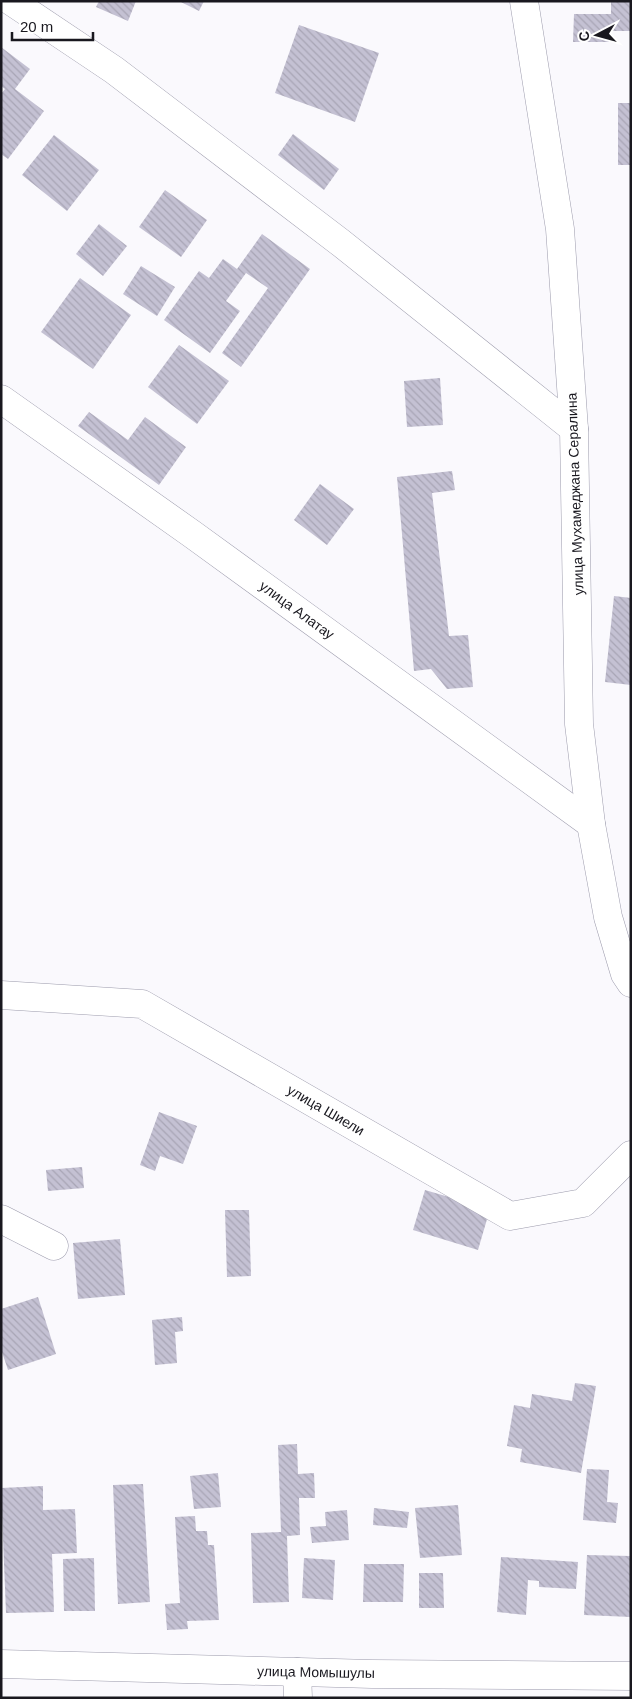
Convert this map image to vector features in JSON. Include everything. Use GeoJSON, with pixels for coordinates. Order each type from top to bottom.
{"type":"FeatureCollection","features":[{"type":"Feature","properties":{"kind":"street"},"geometry":{"type":"LineString","coordinates":[[11,1],[114,70],[341,243],[574,429]]}},
{"type":"Feature","properties":{"kind":"street","name":"улица Мухамеджана Сералина"},"geometry":{"type":"LineString","coordinates":[[524,1],[560,229],[574,429],[579,724],[590,824],[608,917],[625,974],[631,983]]}},
{"type":"Feature","properties":{"kind":"street","name":"улица Алатау"},"geometry":{"type":"LineString","coordinates":[[1,399],[192,534],[590,824]]}},
{"type":"Feature","properties":{"kind":"street","name":"улица Шиели"},"geometry":{"type":"LineString","coordinates":[[1,995],[142,1004],[510,1216],[583,1203],[631,1155]]}},
{"type":"Feature","properties":{"kind":"street"},"geometry":{"type":"LineString","coordinates":[[1,1219],[54,1246]]}},
{"type":"Feature","properties":{"kind":"street","name":"улица Момышулы"},"geometry":{"type":"LineString","coordinates":[[1,1664],[298,1685],[631,1676]]}},
{"type":"Feature","properties":{"kind":"building"},"geometry":{"type":"Polygon","coordinates":[[[99,1],[136,1],[128,21],[96,7],[99,1]]]}},
{"type":"Feature","properties":{"kind":"building"},"geometry":{"type":"Polygon","coordinates":[[[179,1],[204,1],[199,11],[179,1]]]}},
{"type":"Feature","properties":{"kind":"building"},"geometry":{"type":"Polygon","coordinates":[[[611,1],[631,1],[631,31],[610,31],[610,42],[573,42],[574,14],[611,14],[611,1]]]}},
{"type":"Feature","properties":{"kind":"building"},"geometry":{"type":"Polygon","coordinates":[[[299,25],[379,53],[355,122],[275,93],[299,25]]]}},
{"type":"Feature","properties":{"kind":"building"},"geometry":{"type":"Polygon","coordinates":[[[1,47],[30,69],[15,89],[44,111],[8,159],[1,154],[1,94],[5,89],[1,86],[1,47]]]}},
{"type":"Feature","properties":{"kind":"building"},"geometry":{"type":"Polygon","coordinates":[[[618,103],[631,103],[631,165],[618,165],[618,103]]]}},
{"type":"Feature","properties":{"kind":"building"},"geometry":{"type":"Polygon","coordinates":[[[293,134],[339,169],[324,190],[278,155],[293,134]]]}},
{"type":"Feature","properties":{"kind":"building"},"geometry":{"type":"Polygon","coordinates":[[[54,135],[99,170],[67,211],[22,175],[54,135]]]}},
{"type":"Feature","properties":{"kind":"building"},"geometry":{"type":"Polygon","coordinates":[[[165,190],[207,220],[181,257],[139,227],[165,190]]]}},
{"type":"Feature","properties":{"kind":"building"},"geometry":{"type":"Polygon","coordinates":[[[99,224],[127,246],[103,276],[76,254],[99,224]]]}},
{"type":"Feature","properties":{"kind":"building"},"geometry":{"type":"Polygon","coordinates":[[[262,234],[310,269],[241,367],[222,353],[268,288],[246,273],[226,301],[240,311],[210,353],[164,320],[199,271],[209,278],[223,259],[237,269],[262,234]]]}},
{"type":"Feature","properties":{"kind":"building"},"geometry":{"type":"Polygon","coordinates":[[[141,266],[175,287],[157,316],[123,294],[141,266]]]}},
{"type":"Feature","properties":{"kind":"building"},"geometry":{"type":"Polygon","coordinates":[[[80,278],[131,315],[93,369],[41,332],[80,278]]]}},
{"type":"Feature","properties":{"kind":"building"},"geometry":{"type":"Polygon","coordinates":[[[179,345],[229,381],[197,424],[148,387],[179,345]]]}},
{"type":"Feature","properties":{"kind":"building"},"geometry":{"type":"Polygon","coordinates":[[[440,378],[443,425],[407,427],[404,381],[440,378]]]}},
{"type":"Feature","properties":{"kind":"building"},"geometry":{"type":"Polygon","coordinates":[[[89,412],[128,440],[145,417],[186,447],[159,485],[78,426],[89,412]]]}},
{"type":"Feature","properties":{"kind":"building"},"geometry":{"type":"Polygon","coordinates":[[[452,471],[455,490],[432,493],[449,636],[468,635],[473,687],[447,689],[431,669],[414,671],[397,477],[452,471]]]}},
{"type":"Feature","properties":{"kind":"building"},"geometry":{"type":"Polygon","coordinates":[[[320,484],[354,509],[327,545],[294,520],[320,484]]]}},
{"type":"Feature","properties":{"kind":"building"},"geometry":{"type":"Polygon","coordinates":[[[614,596],[631,598],[631,685],[605,682],[614,596]]]}},
{"type":"Feature","properties":{"kind":"building"},"geometry":{"type":"Polygon","coordinates":[[[159,1112],[197,1126],[183,1164],[160,1156],[155,1171],[140,1165],[159,1112]]]}},
{"type":"Feature","properties":{"kind":"building"},"geometry":{"type":"Polygon","coordinates":[[[82,1167],[84,1188],[48,1191],[46,1170],[82,1167]]]}},
{"type":"Feature","properties":{"kind":"building"},"geometry":{"type":"Polygon","coordinates":[[[425,1190],[490,1209],[478,1250],[413,1230],[425,1190]]]}},
{"type":"Feature","properties":{"kind":"building"},"geometry":{"type":"Polygon","coordinates":[[[225,1210],[249,1210],[251,1276],[227,1277],[225,1210]]]}},
{"type":"Feature","properties":{"kind":"building"},"geometry":{"type":"Polygon","coordinates":[[[120,1239],[125,1295],[78,1299],[73,1243],[120,1239]]]}},
{"type":"Feature","properties":{"kind":"building"},"geometry":{"type":"Polygon","coordinates":[[[38,1297],[56,1354],[8,1370],[1,1349],[1,1309],[38,1297]]]}},
{"type":"Feature","properties":{"kind":"building"},"geometry":{"type":"Polygon","coordinates":[[[182,1317],[183,1331],[175,1332],[177,1363],[155,1365],[152,1320],[182,1317]]]}},
{"type":"Feature","properties":{"kind":"building"},"geometry":{"type":"Polygon","coordinates":[[[575,1383],[596,1386],[581,1473],[520,1462],[522,1449],[507,1446],[514,1405],[530,1408],[532,1394],[572,1401],[575,1383]]]}},
{"type":"Feature","properties":{"kind":"building"},"geometry":{"type":"Polygon","coordinates":[[[297,1444],[298,1474],[314,1473],[315,1498],[299,1498],[300,1535],[287,1536],[289,1602],[253,1603],[251,1533],[281,1532],[278,1445],[297,1444]]]}},
{"type":"Feature","properties":{"kind":"building"},"geometry":{"type":"Polygon","coordinates":[[[587,1469],[609,1470],[607,1502],[618,1503],[616,1523],[583,1520],[587,1469]]]}},
{"type":"Feature","properties":{"kind":"building"},"geometry":{"type":"Polygon","coordinates":[[[218,1473],[221,1507],[194,1509],[190,1476],[218,1473]]]}},
{"type":"Feature","properties":{"kind":"building"},"geometry":{"type":"Polygon","coordinates":[[[143,1484],[150,1602],[118,1604],[113,1485],[143,1484]]]}},
{"type":"Feature","properties":{"kind":"building"},"geometry":{"type":"Polygon","coordinates":[[[43,1486],[43,1510],[75,1509],[77,1553],[52,1554],[54,1612],[6,1613],[1,1488],[43,1486]]]}},
{"type":"Feature","properties":{"kind":"building"},"geometry":{"type":"Polygon","coordinates":[[[458,1505],[462,1555],[420,1558],[415,1508],[458,1505]]]}},
{"type":"Feature","properties":{"kind":"building"},"geometry":{"type":"Polygon","coordinates":[[[374,1508],[409,1512],[407,1528],[373,1525],[374,1508]]]}},
{"type":"Feature","properties":{"kind":"building"},"geometry":{"type":"Polygon","coordinates":[[[347,1510],[349,1540],[312,1543],[310,1527],[326,1526],[325,1512],[347,1510]]]}},
{"type":"Feature","properties":{"kind":"building"},"geometry":{"type":"Polygon","coordinates":[[[195,1516],[196,1531],[207,1531],[208,1545],[214,1545],[219,1620],[187,1621],[188,1629],[167,1630],[165,1604],[180,1603],[175,1517],[195,1516]]]}},
{"type":"Feature","properties":{"kind":"building"},"geometry":{"type":"Polygon","coordinates":[[[587,1555],[631,1556],[631,1617],[584,1615],[587,1555]]]}},
{"type":"Feature","properties":{"kind":"building"},"geometry":{"type":"Polygon","coordinates":[[[501,1557],[578,1562],[576,1589],[539,1587],[539,1581],[528,1580],[526,1615],[497,1612],[501,1557]]]}},
{"type":"Feature","properties":{"kind":"building"},"geometry":{"type":"Polygon","coordinates":[[[94,1558],[95,1611],[64,1611],[63,1559],[94,1558]]]}},
{"type":"Feature","properties":{"kind":"building"},"geometry":{"type":"Polygon","coordinates":[[[304,1558],[335,1560],[333,1600],[302,1598],[304,1558]]]}},
{"type":"Feature","properties":{"kind":"building"},"geometry":{"type":"Polygon","coordinates":[[[364,1564],[404,1564],[403,1602],[363,1602],[364,1564]]]}},
{"type":"Feature","properties":{"kind":"building"},"geometry":{"type":"Polygon","coordinates":[[[419,1573],[443,1573],[444,1608],[419,1608],[419,1573]]]}}]}
